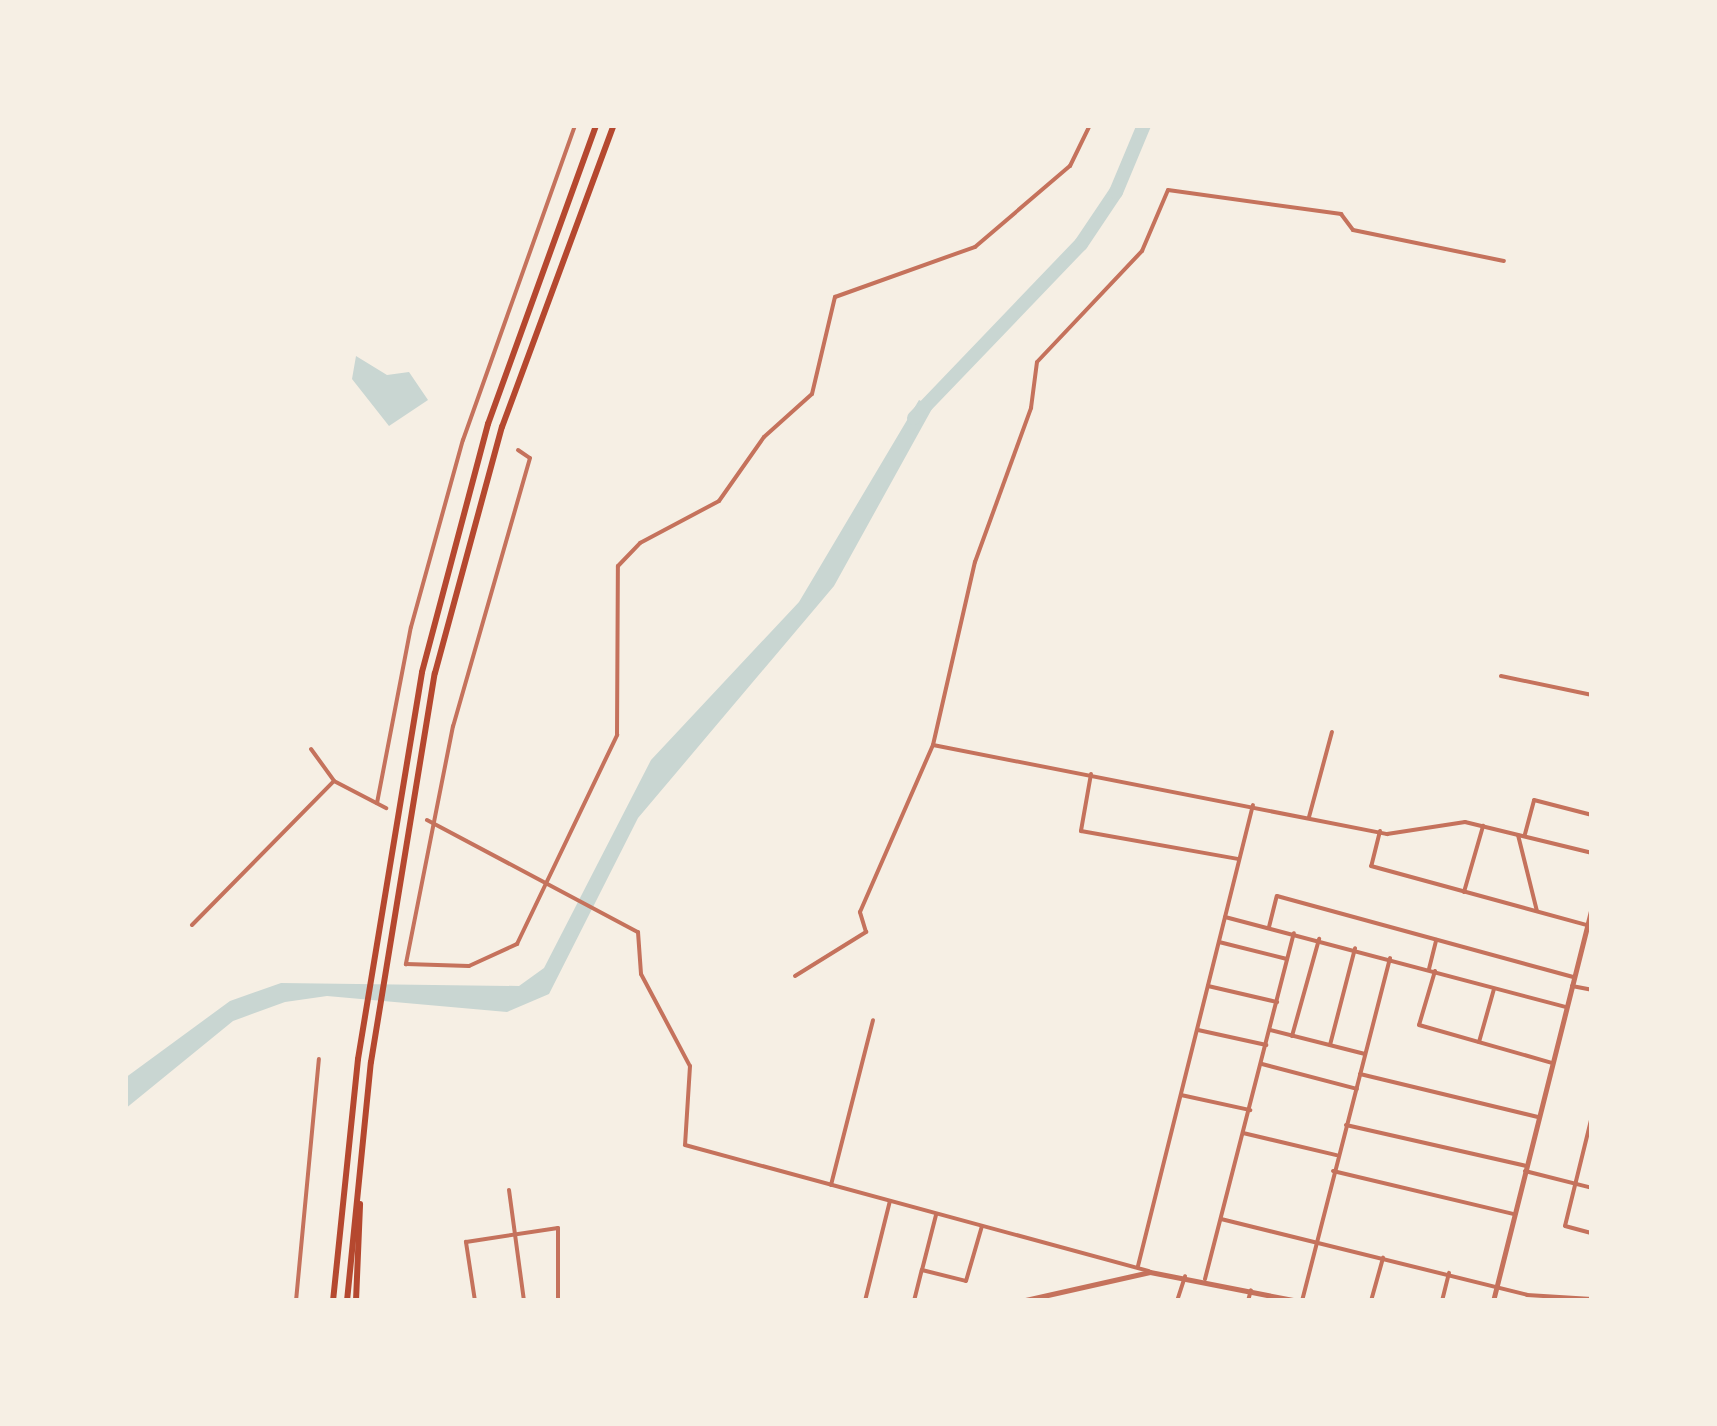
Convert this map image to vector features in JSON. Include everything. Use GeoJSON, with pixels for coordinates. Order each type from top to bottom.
{"type":"FeatureCollection","features":[{"type":"Feature","properties":{"kind":"highway"},"geometry":{"type":"LineString","coordinates":[[333,1301],[358,1060],[374,950],[445,571],[596,125]]}},
{"type":"Feature","properties":{"kind":"highway"},"geometry":{"type":"LineString","coordinates":[[347,1301],[361,1148],[387,951],[460,574],[502,427],[614,125]]}},
{"type":"Feature","properties":{"kind":"highway"},"geometry":{"type":"LineString","coordinates":[[356,1301],[361,1148]]}},
{"type":"Feature","properties":{"kind":"street"},"geometry":{"type":"LineString","coordinates":[[376,803],[411,628],[470,434],[575,125]]}},
{"type":"Feature","properties":{"kind":"street"},"geometry":{"type":"LineString","coordinates":[[518,450],[530,458],[428,821],[406,964],[470,966],[506,954],[550,880],[616,736],[618,566],[629,550],[707,512],[764,436],[812,394],[835,297],[975,248],[1070,166],[1090,125]]}},
{"type":"Feature","properties":{"kind":"street"},"geometry":{"type":"LineString","coordinates":[[795,976],[866,932],[860,912],[933,745],[974,562],[1036,392],[1036,362],[1132,265],[1168,190],[1341,214],[1353,230],[1504,261]]}},
{"type":"Feature","properties":{"kind":"street"},"geometry":{"type":"LineString","coordinates":[[470,434],[479,437]]}},
{"type":"Feature","properties":{"kind":"street"},"geometry":{"type":"LineString","coordinates":[[1501,676],[1592,695]]}},
{"type":"Feature","properties":{"kind":"street"},"geometry":{"type":"LineString","coordinates":[[1309,817],[1332,732]]}},
{"type":"Feature","properties":{"kind":"street"},"geometry":{"type":"LineString","coordinates":[[933,745],[1380,831],[1483,826],[1592,853]]}},
{"type":"Feature","properties":{"kind":"street"},"geometry":{"type":"LineString","coordinates":[[311,749],[334,781],[386,808]]}},
{"type":"Feature","properties":{"kind":"street"},"geometry":{"type":"LineString","coordinates":[[1090,774],[1081,831],[1238,858]]}},
{"type":"Feature","properties":{"kind":"street"},"geometry":{"type":"LineString","coordinates":[[192,925],[334,781]]}},
{"type":"Feature","properties":{"kind":"street"},"geometry":{"type":"LineString","coordinates":[[1537,911],[1521,835],[1534,800],[1592,815]]}},
{"type":"Feature","properties":{"kind":"street"},"geometry":{"type":"LineString","coordinates":[[1138,1267],[1252,805]]}},
{"type":"Feature","properties":{"kind":"street"},"geometry":{"type":"LineString","coordinates":[[428,821],[632,924],[641,974],[690,1066],[686,1145],[1150,1272],[1206,1279],[1300,1301],[1390,958]]}},
{"type":"Feature","properties":{"kind":"street"},"geometry":{"type":"LineString","coordinates":[[1464,892],[1483,826]]}},
{"type":"Feature","properties":{"kind":"street"},"geometry":{"type":"LineString","coordinates":[[1380,831],[1371,866],[1588,925]]}},
{"type":"Feature","properties":{"kind":"street"},"geometry":{"type":"LineString","coordinates":[[1269,928],[1278,896],[1574,977]]}},
{"type":"Feature","properties":{"kind":"street"},"geometry":{"type":"LineString","coordinates":[[1493,1301],[1592,908]]}},
{"type":"Feature","properties":{"kind":"street"},"geometry":{"type":"LineString","coordinates":[[1225,916],[1566,1007]]}},
{"type":"Feature","properties":{"kind":"street"},"geometry":{"type":"LineString","coordinates":[[1206,1279],[1294,933]]}},
{"type":"Feature","properties":{"kind":"street"},"geometry":{"type":"LineString","coordinates":[[1292,1036],[1318,939]]}},
{"type":"Feature","properties":{"kind":"street"},"geometry":{"type":"LineString","coordinates":[[1436,939],[1419,1025],[1552,1063]]}},
{"type":"Feature","properties":{"kind":"street"},"geometry":{"type":"LineString","coordinates":[[1218,942],[1287,959]]}},
{"type":"Feature","properties":{"kind":"street"},"geometry":{"type":"LineString","coordinates":[[1330,1045],[1354,948]]}},
{"type":"Feature","properties":{"kind":"street"},"geometry":{"type":"LineString","coordinates":[[1207,985],[1276,1002]]}},
{"type":"Feature","properties":{"kind":"street"},"geometry":{"type":"LineString","coordinates":[[1572,986],[1592,990]]}},
{"type":"Feature","properties":{"kind":"street"},"geometry":{"type":"LineString","coordinates":[[1478,1042],[1495,988]]}},
{"type":"Feature","properties":{"kind":"street"},"geometry":{"type":"LineString","coordinates":[[831,1186],[873,1020]]}},
{"type":"Feature","properties":{"kind":"street"},"geometry":{"type":"LineString","coordinates":[[1196,1029],[1266,1045]]}},
{"type":"Feature","properties":{"kind":"street"},"geometry":{"type":"LineString","coordinates":[[1270,1030],[1365,1054]]}},
{"type":"Feature","properties":{"kind":"street"},"geometry":{"type":"LineString","coordinates":[[296,1301],[319,1059]]}},
{"type":"Feature","properties":{"kind":"street"},"geometry":{"type":"LineString","coordinates":[[1262,1064],[1357,1088]]}},
{"type":"Feature","properties":{"kind":"street"},"geometry":{"type":"LineString","coordinates":[[1360,1074],[1538,1117]]}},
{"type":"Feature","properties":{"kind":"street"},"geometry":{"type":"LineString","coordinates":[[1180,1094],[1250,1110]]}},
{"type":"Feature","properties":{"kind":"street"},"geometry":{"type":"LineString","coordinates":[[1592,1116],[1565,1226],[1592,1233]]}},
{"type":"Feature","properties":{"kind":"street"},"geometry":{"type":"LineString","coordinates":[[1346,1125],[1592,1188]]}},
{"type":"Feature","properties":{"kind":"street"},"geometry":{"type":"LineString","coordinates":[[1244,1134],[1338,1156]]}},
{"type":"Feature","properties":{"kind":"street"},"geometry":{"type":"LineString","coordinates":[[1333,1171],[1514,1214]]}},
{"type":"Feature","properties":{"kind":"street"},"geometry":{"type":"LineString","coordinates":[[510,1190],[524,1301]]}},
{"type":"Feature","properties":{"kind":"street"},"geometry":{"type":"LineString","coordinates":[[865,1301],[890,1201]]}},
{"type":"Feature","properties":{"kind":"street"},"geometry":{"type":"LineString","coordinates":[[914,1301],[936,1214]]}},
{"type":"Feature","properties":{"kind":"street"},"geometry":{"type":"LineString","coordinates":[[1221,1219],[1497,1285],[1592,1298]]}},
{"type":"Feature","properties":{"kind":"street"},"geometry":{"type":"LineString","coordinates":[[922,1270],[966,1281],[982,1226]]}},
{"type":"Feature","properties":{"kind":"street"},"geometry":{"type":"LineString","coordinates":[[475,1301],[466,1242],[558,1228],[558,1301]]}},
{"type":"Feature","properties":{"kind":"street"},"geometry":{"type":"LineString","coordinates":[[1370,1301],[1384,1258]]}},
{"type":"Feature","properties":{"kind":"street"},"geometry":{"type":"LineString","coordinates":[[1021,1301],[1150,1272]]}},
{"type":"Feature","properties":{"kind":"street"},"geometry":{"type":"LineString","coordinates":[[1442,1301],[1449,1272]]}},
{"type":"Feature","properties":{"kind":"street"},"geometry":{"type":"LineString","coordinates":[[1177,1301],[1185,1276]]}},
{"type":"Feature","properties":{"kind":"street"},"geometry":{"type":"LineString","coordinates":[[1248,1301],[1251,1290]]}},
{"type":"Feature","properties":{"kind":"shaded area"},"geometry":{"type":"Polygon","coordinates":[[[356,356],[387,375],[409,372],[428,400],[389,426],[352,379],[356,356]]]}},
{"type":"Feature","properties":{"kind":"shaded area"},"geometry":{"type":"Polygon","coordinates":[[[919,400],[933,407],[834,586],[638,818],[549,994],[507,1012],[327,996],[285,1002],[233,1021],[125,1109],[125,1078],[230,1001],[281,983],[519,986],[544,968],[651,760],[799,602],[919,400]]]}},
{"type":"Feature","properties":{"kind":"waterway"},"geometry":{"type":"LineString","coordinates":[[914,418],[1081,244],[1116,192],[1144,125]]}}]}
